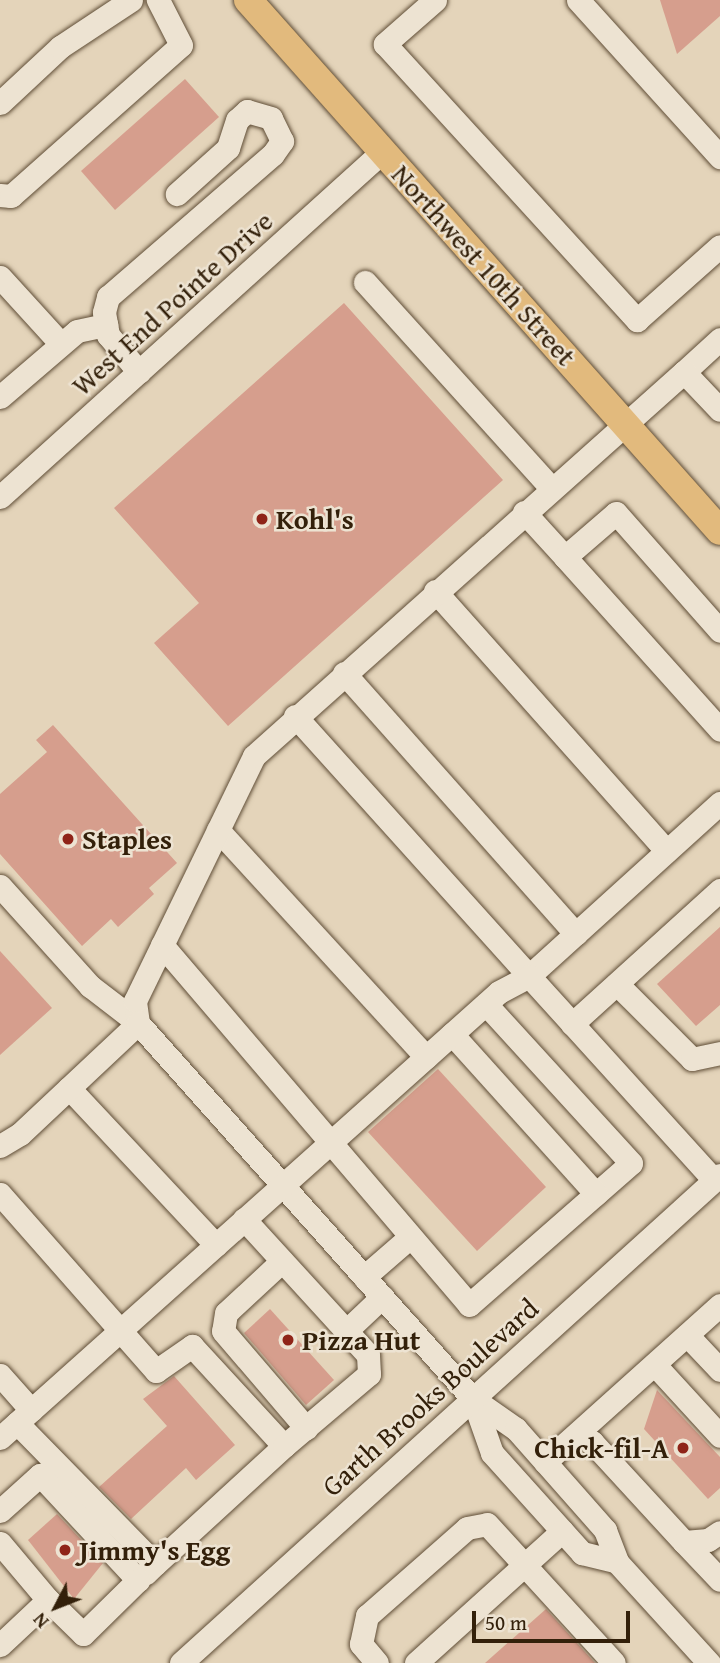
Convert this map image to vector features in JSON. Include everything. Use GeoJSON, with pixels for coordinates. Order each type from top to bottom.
{"type":"FeatureCollection","features":[{"type":"Feature","properties":{"kind":"main road","name":"Northwest 10th Street"},"geometry":{"type":"LineString","coordinates":[[248,0],[720,531]]}},
{"type":"Feature","properties":{"kind":"street"},"geometry":{"type":"LineString","coordinates":[[0,103],[106,7],[131,0]]}},
{"type":"Feature","properties":{"kind":"street"},"geometry":{"type":"LineString","coordinates":[[0,195],[11,197],[181,45],[158,0]]}},
{"type":"Feature","properties":{"kind":"street"},"geometry":{"type":"LineString","coordinates":[[435,0],[385,44],[637,320],[720,246]]}},
{"type":"Feature","properties":{"kind":"street"},"geometry":{"type":"LineString","coordinates":[[578,0],[720,157]]}},
{"type":"Feature","properties":{"kind":"street"},"geometry":{"type":"LineString","coordinates":[[139,372],[106,325],[108,297],[273,154],[282,141],[271,118],[247,111],[237,120],[228,148],[177,194]]}},
{"type":"Feature","properties":{"kind":"street","name":"West End Pointe Drive"},"geometry":{"type":"LineString","coordinates":[[0,498],[383,152]]}},
{"type":"Feature","properties":{"kind":"street"},"geometry":{"type":"LineString","coordinates":[[0,277],[60,343]]}},
{"type":"Feature","properties":{"kind":"street"},"geometry":{"type":"LineString","coordinates":[[365,282],[552,489]]}},
{"type":"Feature","properties":{"kind":"street"},"geometry":{"type":"LineString","coordinates":[[0,397],[77,331],[106,325]]}},
{"type":"Feature","properties":{"kind":"street"},"geometry":{"type":"LineString","coordinates":[[138,1023],[135,1001],[254,756],[295,716],[720,339]]}},
{"type":"Feature","properties":{"kind":"street"},"geometry":{"type":"LineString","coordinates":[[684,372],[720,410]]}},
{"type":"Feature","properties":{"kind":"street"},"geometry":{"type":"LineString","coordinates":[[524,512],[720,730]]}},
{"type":"Feature","properties":{"kind":"street"},"geometry":{"type":"LineString","coordinates":[[565,557],[616,513],[720,631]]}},
{"type":"Feature","properties":{"kind":"street"},"geometry":{"type":"LineString","coordinates":[[435,591],[667,851]]}},
{"type":"Feature","properties":{"kind":"street"},"geometry":{"type":"LineString","coordinates":[[344,673],[576,934]]}},
{"type":"Feature","properties":{"kind":"street"},"geometry":{"type":"LineString","coordinates":[[295,716],[572,1024],[717,1178]]}},
{"type":"Feature","properties":{"kind":"street"},"geometry":{"type":"LineString","coordinates":[[0,1438],[486,1004],[529,976],[720,803]]}},
{"type":"Feature","properties":{"kind":"street"},"geometry":{"type":"LineString","coordinates":[[218,830],[426,1057]]}},
{"type":"Feature","properties":{"kind":"street"},"geometry":{"type":"LineString","coordinates":[[0,886],[90,986],[138,1023],[473,1399],[516,1429],[605,1530],[617,1562],[709,1663]]}},
{"type":"Feature","properties":{"kind":"street"},"geometry":{"type":"LineString","coordinates":[[572,1024],[720,890]]}},
{"type":"Feature","properties":{"kind":"street"},"geometry":{"type":"LineString","coordinates":[[162,945],[329,1144],[470,1306],[631,1163],[486,1004]]}},
{"type":"Feature","properties":{"kind":"street"},"geometry":{"type":"LineString","coordinates":[[617,984],[692,1059],[720,1053]]}},
{"type":"Feature","properties":{"kind":"street"},"geometry":{"type":"LineString","coordinates":[[0,1146],[69,1088],[138,1023]]}},
{"type":"Feature","properties":{"kind":"street"},"geometry":{"type":"LineString","coordinates":[[452,1034],[596,1194]]}},
{"type":"Feature","properties":{"kind":"street"},"geometry":{"type":"LineString","coordinates":[[69,1088],[216,1245]]}},
{"type":"Feature","properties":{"kind":"street","name":"Garth Brooks Boulevard"},"geometry":{"type":"LineString","coordinates":[[180,1663],[717,1178]]}},
{"type":"Feature","properties":{"kind":"street"},"geometry":{"type":"LineString","coordinates":[[0,1194],[122,1329],[156,1371],[192,1346],[285,1446]]}},
{"type":"Feature","properties":{"kind":"street"},"geometry":{"type":"LineString","coordinates":[[0,1543],[48,1600],[83,1634],[285,1446],[369,1374],[369,1355],[244,1219]]}},
{"type":"Feature","properties":{"kind":"street"},"geometry":{"type":"LineString","coordinates":[[364,1277],[410,1237]]}},
{"type":"Feature","properties":{"kind":"street"},"geometry":{"type":"LineString","coordinates":[[282,1261],[226,1313],[223,1331],[306,1427]]}},
{"type":"Feature","properties":{"kind":"street"},"geometry":{"type":"LineString","coordinates":[[346,1331],[382,1297]]}},
{"type":"Feature","properties":{"kind":"street"},"geometry":{"type":"LineString","coordinates":[[545,1462],[720,1305]]}},
{"type":"Feature","properties":{"kind":"street"},"geometry":{"type":"LineString","coordinates":[[687,1335],[720,1370]]}},
{"type":"Feature","properties":{"kind":"street"},"geometry":{"type":"LineString","coordinates":[[655,1365],[720,1436]]}},
{"type":"Feature","properties":{"kind":"street"},"geometry":{"type":"LineString","coordinates":[[0,1375],[24,1417],[147,1572]]}},
{"type":"Feature","properties":{"kind":"street"},"geometry":{"type":"LineString","coordinates":[[473,1399],[492,1453],[582,1553],[617,1562]]}},
{"type":"Feature","properties":{"kind":"street"},"geometry":{"type":"LineString","coordinates":[[577,1435],[592,1442],[720,1580]]}},
{"type":"Feature","properties":{"kind":"street"},"geometry":{"type":"LineString","coordinates":[[0,1511],[40,1475],[147,1572]]}},
{"type":"Feature","properties":{"kind":"street"},"geometry":{"type":"LineString","coordinates":[[377,1663],[361,1644],[367,1616],[467,1528],[487,1524],[527,1562],[614,1663]]}},
{"type":"Feature","properties":{"kind":"street"},"geometry":{"type":"LineString","coordinates":[[416,1663],[562,1531]]}},
{"type":"Feature","properties":{"kind":"street"},"geometry":{"type":"LineString","coordinates":[[684,1542],[708,1540],[720,1532]]}},
{"type":"Feature","properties":{"kind":"street"},"geometry":{"type":"LineString","coordinates":[[14,1663],[0,1646],[48,1600]]}},
{"type":"Feature","properties":{"kind":"building"},"geometry":{"type":"Polygon","coordinates":[[[660,0],[720,0],[720,16],[677,54],[660,0]]]}},
{"type":"Feature","properties":{"kind":"building"},"geometry":{"type":"Polygon","coordinates":[[[185,79],[219,117],[115,210],[81,171],[185,79]]]}},
{"type":"Feature","properties":{"kind":"building"},"geometry":{"type":"Polygon","coordinates":[[[344,303],[503,480],[228,726],[154,643],[199,603],[114,508],[344,303]]]}},
{"type":"Feature","properties":{"kind":"building"},"geometry":{"type":"Polygon","coordinates":[[[53,725],[177,863],[149,888],[154,894],[118,927],[111,919],[82,946],[0,854],[0,794],[47,752],[36,740],[53,725]]]}},
{"type":"Feature","properties":{"kind":"building"},"geometry":{"type":"Polygon","coordinates":[[[720,927],[720,1005],[696,1026],[657,984],[720,927]]]}},
{"type":"Feature","properties":{"kind":"building"},"geometry":{"type":"Polygon","coordinates":[[[0,951],[52,1008],[0,1055],[0,951]]]}},
{"type":"Feature","properties":{"kind":"building"},"geometry":{"type":"Polygon","coordinates":[[[438,1069],[546,1187],[477,1251],[368,1132],[438,1069]]]}},
{"type":"Feature","properties":{"kind":"building"},"geometry":{"type":"Polygon","coordinates":[[[270,1309],[334,1380],[306,1405],[244,1333],[270,1309]]]}},
{"type":"Feature","properties":{"kind":"building"},"geometry":{"type":"Polygon","coordinates":[[[174,1376],[235,1445],[196,1480],[186,1468],[131,1519],[99,1487],[167,1426],[143,1399],[174,1376]]]}},
{"type":"Feature","properties":{"kind":"building"},"geometry":{"type":"Polygon","coordinates":[[[657,1390],[720,1457],[720,1488],[708,1499],[644,1429],[657,1390]]]}},
{"type":"Feature","properties":{"kind":"building"},"geometry":{"type":"Polygon","coordinates":[[[57,1514],[103,1563],[74,1599],[28,1540],[57,1514]]]}},
{"type":"Feature","properties":{"kind":"building"},"geometry":{"type":"Polygon","coordinates":[[[546,1609],[595,1663],[485,1663],[546,1609]]]}},
{"type":"Feature","properties":{"kind":"place","name":"Kohl's"},"geometry":{"type":"Point","coordinates":[262,519]}},
{"type":"Feature","properties":{"kind":"place","name":"Staples"},"geometry":{"type":"Point","coordinates":[68,839]}},
{"type":"Feature","properties":{"kind":"place","name":"Pizza Hut"},"geometry":{"type":"Point","coordinates":[288,1340]}},
{"type":"Feature","properties":{"kind":"place","name":"Chick-fil-A"},"geometry":{"type":"Point","coordinates":[683,1448]}},
{"type":"Feature","properties":{"kind":"place","name":"Jimmy's Egg"},"geometry":{"type":"Point","coordinates":[65,1550]}}]}
